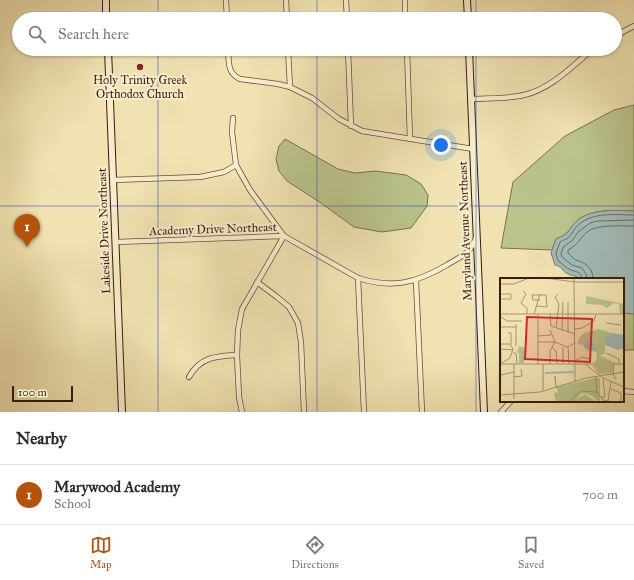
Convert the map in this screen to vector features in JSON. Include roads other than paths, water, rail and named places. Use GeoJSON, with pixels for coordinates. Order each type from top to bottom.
{"type":"FeatureCollection","features":[{"type":"Feature","properties":{"kind":"street"},"geometry":{"type":"LineString","coordinates":[[106,0],[106,12]]}},
{"type":"Feature","properties":{"kind":"street"},"geometry":{"type":"LineString","coordinates":[[226,0],[227,12]]}},
{"type":"Feature","properties":{"kind":"street"},"geometry":{"type":"LineString","coordinates":[[286,0],[287,12]]}},
{"type":"Feature","properties":{"kind":"street"},"geometry":{"type":"LineString","coordinates":[[346,0],[347,12]]}},
{"type":"Feature","properties":{"kind":"street"},"geometry":{"type":"LineString","coordinates":[[405,0],[405,12]]}},
{"type":"Feature","properties":{"kind":"street"},"geometry":{"type":"LineString","coordinates":[[467,0],[468,12]]}},
{"type":"Feature","properties":{"kind":"street"},"geometry":{"type":"LineString","coordinates":[[622,32],[634,26]]}},
{"type":"Feature","properties":{"kind":"street","name":"Lakeside Drive Northeast"},"geometry":{"type":"LineString","coordinates":[[108,56],[122,412]]}},
{"type":"Feature","properties":{"kind":"street"},"geometry":{"type":"LineString","coordinates":[[229,56],[230,71],[235,77],[290,87],[312,98],[339,119],[362,131],[473,149]]}},
{"type":"Feature","properties":{"kind":"street"},"geometry":{"type":"LineString","coordinates":[[288,56],[290,87]]}},
{"type":"Feature","properties":{"kind":"street"},"geometry":{"type":"LineString","coordinates":[[348,56],[351,126]]}},
{"type":"Feature","properties":{"kind":"street"},"geometry":{"type":"LineString","coordinates":[[407,56],[410,139]]}},
{"type":"Feature","properties":{"kind":"street","name":"Maryland Avenue Northeast"},"geometry":{"type":"LineString","coordinates":[[469,56],[484,412]]}},
{"type":"Feature","properties":{"kind":"street"},"geometry":{"type":"LineString","coordinates":[[471,99],[518,96],[539,90],[556,79],[584,56]]}},
{"type":"Feature","properties":{"kind":"street"},"geometry":{"type":"LineString","coordinates":[[233,118],[232,132],[236,165],[250,190],[284,236],[242,309],[238,330],[237,355],[239,397],[242,412]]}},
{"type":"Feature","properties":{"kind":"street"},"geometry":{"type":"LineString","coordinates":[[113,180],[200,177],[224,172],[236,165]]}},
{"type":"Feature","properties":{"kind":"street","name":"Academy Drive Northeast"},"geometry":{"type":"LineString","coordinates":[[116,242],[284,236],[358,278],[370,282],[400,283],[416,280],[431,274],[464,254],[470,249],[476,238]]}},
{"type":"Feature","properties":{"kind":"street"},"geometry":{"type":"LineString","coordinates":[[358,278],[364,412]]}},
{"type":"Feature","properties":{"kind":"street"},"geometry":{"type":"LineString","coordinates":[[416,280],[422,412]]}},
{"type":"Feature","properties":{"kind":"street"},"geometry":{"type":"LineString","coordinates":[[257,282],[288,307],[298,323],[301,342],[304,412]]}},
{"type":"Feature","properties":{"kind":"street"},"geometry":{"type":"LineString","coordinates":[[188,377],[195,367],[203,361],[216,357],[237,355]]}},
{"type":"Feature","properties":{"kind":"street"},"geometry":{"type":"LineString","coordinates":[[624,391],[634,392]]}},
{"type":"Feature","properties":{"kind":"street"},"geometry":{"type":"LineString","coordinates":[[501,412],[510,402]]}},
{"type":"Feature","properties":{"kind":"water"},"geometry":{"type":"Polygon","coordinates":[[[620,210],[634,211],[634,314],[624,313],[624,278],[578,278],[568,274],[559,266],[555,265],[551,253],[556,239],[566,234],[579,219],[591,213],[620,210]]]}},
{"type":"Feature","properties":{"kind":"place","name":"Holy Trinity Greek Orthodox Church"},"geometry":{"type":"Point","coordinates":[140,67]}},
{"type":"Feature","properties":{"kind":"place","name":"Marywood Academy"},"geometry":{"type":"Point","coordinates":[27,247]}}]}
